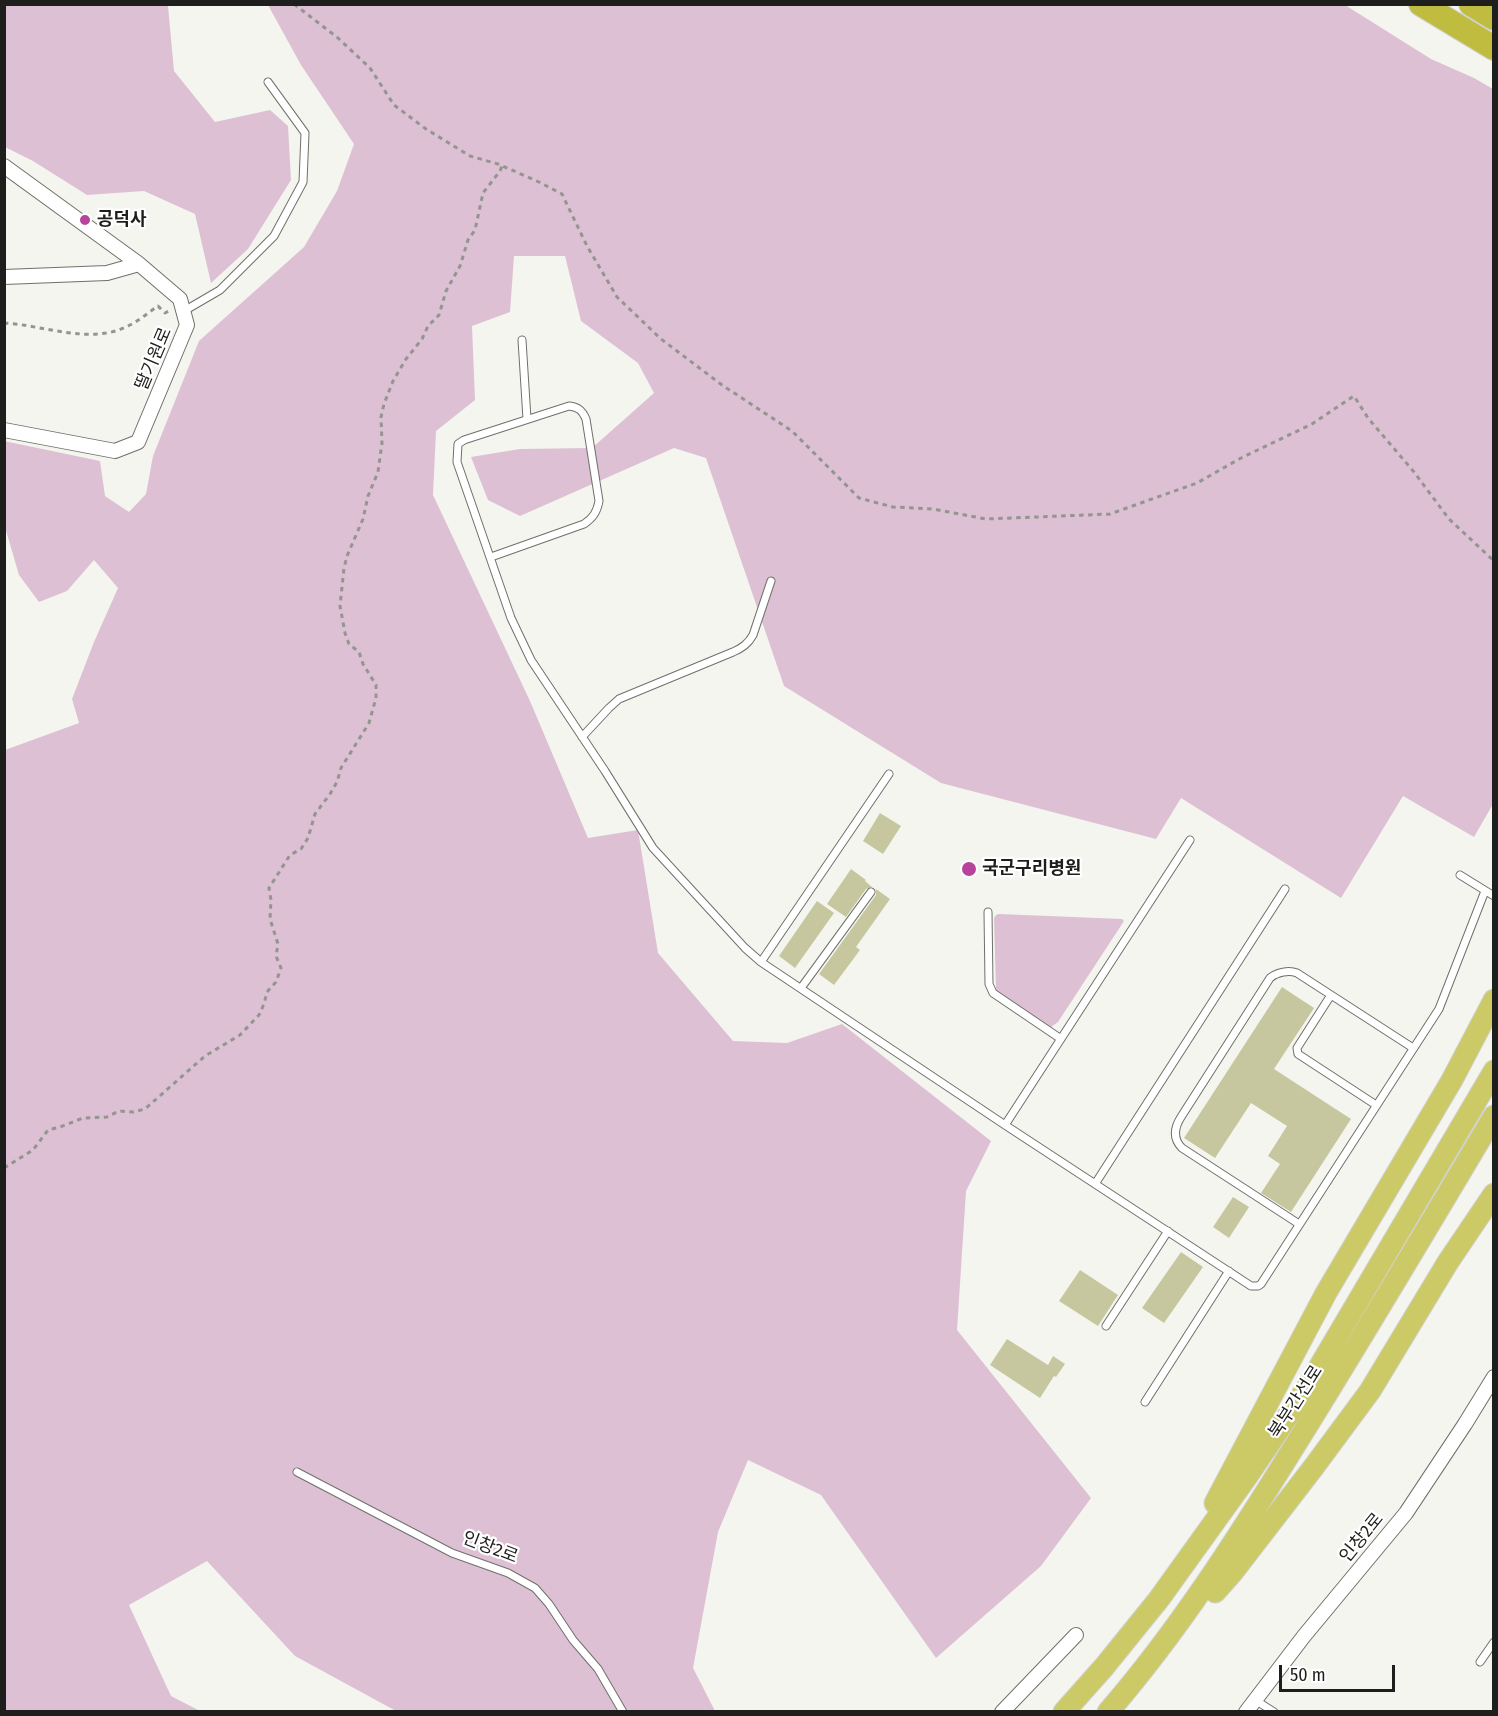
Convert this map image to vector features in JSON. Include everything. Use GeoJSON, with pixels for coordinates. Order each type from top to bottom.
{"type":"FeatureCollection","features":[{"type":"Feature","properties":{"kind":"highway"},"geometry":{"type":"LineString","coordinates":[[1421,4],[1494,48]]}},
{"type":"Feature","properties":{"kind":"highway"},"geometry":{"type":"LineString","coordinates":[[1471,4],[1494,18]]}},
{"type":"Feature","properties":{"kind":"highway"},"geometry":{"type":"LineString","coordinates":[[1159,1599],[1216,1500],[1335,1276],[1452,1080],[1494,1000]]}},
{"type":"Feature","properties":{"kind":"highway","name":"북부간선로"},"geometry":{"type":"LineString","coordinates":[[1064,1712],[1159,1599],[1305,1391],[1494,1071]]}},
{"type":"Feature","properties":{"kind":"highway","name":"북부간선로"},"geometry":{"type":"LineString","coordinates":[[1108,1712],[1162,1645],[1225,1557],[1344,1367],[1494,1116]]}},
{"type":"Feature","properties":{"kind":"highway"},"geometry":{"type":"LineString","coordinates":[[1162,1645],[1232,1573],[1354,1414],[1448,1262],[1494,1194]]}},
{"type":"Feature","properties":{"kind":"street","name":"딸기원로"},"geometry":{"type":"LineString","coordinates":[[4,166],[138,264],[180,299],[187,325],[138,442],[115,451],[4,430]]}},
{"type":"Feature","properties":{"kind":"street"},"geometry":{"type":"LineString","coordinates":[[4,277],[107,273],[138,264]]}},
{"type":"Feature","properties":{"kind":"street","name":"인창2로"},"geometry":{"type":"LineString","coordinates":[[1246,1712],[1304,1636],[1406,1513],[1494,1377]]}},
{"type":"Feature","properties":{"kind":"street"},"geometry":{"type":"LineString","coordinates":[[1002,1712],[1076,1635]]}},
{"type":"Feature","properties":{"kind":"lane"},"geometry":{"type":"LineString","coordinates":[[183,309],[220,290],[274,236],[303,182],[305,133],[268,82]]}},
{"type":"Feature","properties":{"kind":"lane"},"geometry":{"type":"LineString","coordinates":[[522,340],[527,419]]}},
{"type":"Feature","properties":{"kind":"lane"},"geometry":{"type":"LineString","coordinates":[[490,557],[584,524],[593,518],[598,510],[599,501],[586,419],[577,407],[569,406],[464,440],[458,444],[457,462],[511,618],[519,637],[531,660],[653,848],[745,948],[761,962],[1251,1286],[1258,1286],[1445,997],[1485,891]]}},
{"type":"Feature","properties":{"kind":"lane"},"geometry":{"type":"LineString","coordinates":[[582,737],[619,699],[742,648],[753,635],[771,581]]}},
{"type":"Feature","properties":{"kind":"lane"},"geometry":{"type":"LineString","coordinates":[[761,962],[889,774]]}},
{"type":"Feature","properties":{"kind":"lane"},"geometry":{"type":"LineString","coordinates":[[1005,1125],[1190,840]]}},
{"type":"Feature","properties":{"kind":"lane"},"geometry":{"type":"LineString","coordinates":[[1460,875],[1494,896]]}},
{"type":"Feature","properties":{"kind":"lane"},"geometry":{"type":"LineString","coordinates":[[1095,1184],[1285,889]]}},
{"type":"Feature","properties":{"kind":"lane"},"geometry":{"type":"LineString","coordinates":[[801,988],[871,892]]}},
{"type":"Feature","properties":{"kind":"lane"},"geometry":{"type":"LineString","coordinates":[[988,912],[989,984],[993,993],[1061,1039]]}},
{"type":"Feature","properties":{"kind":"lane"},"geometry":{"type":"LineString","coordinates":[[1299,1224],[1182,1148],[1177,1143],[1175,1134],[1181,1117],[1273,976],[1294,972],[1413,1048]]}},
{"type":"Feature","properties":{"kind":"lane"},"geometry":{"type":"LineString","coordinates":[[1332,995],[1297,1048],[1298,1054],[1376,1105]]}},
{"type":"Feature","properties":{"kind":"lane"},"geometry":{"type":"LineString","coordinates":[[1106,1326],[1168,1231]]}},
{"type":"Feature","properties":{"kind":"lane"},"geometry":{"type":"LineString","coordinates":[[1145,1402],[1229,1271]]}},
{"type":"Feature","properties":{"kind":"lane","name":"인창2로"},"geometry":{"type":"LineString","coordinates":[[297,1472],[453,1553],[508,1573],[535,1588],[549,1604],[573,1640],[598,1669],[623,1712]]}},
{"type":"Feature","properties":{"kind":"lane"},"geometry":{"type":"LineString","coordinates":[[1480,1662],[1494,1642]]}},
{"type":"Feature","properties":{"kind":"lane"},"geometry":{"type":"LineString","coordinates":[[1255,1700],[1274,1712]]}},
{"type":"Feature","properties":{"kind":"path"},"geometry":{"type":"LineString","coordinates":[[294,4],[338,38],[370,68],[394,105],[426,129],[470,156],[502,166],[562,194],[587,246],[617,297],[661,339],[722,385],[792,431],[859,498],[893,507],[933,509],[986,519],[1110,514],[1197,483],[1240,458],[1312,423],[1354,396],[1368,418],[1414,472],[1449,519],[1494,561]]}},
{"type":"Feature","properties":{"kind":"path"},"geometry":{"type":"LineString","coordinates":[[4,1168],[33,1150],[48,1130],[83,1118],[107,1117],[119,1111],[133,1112],[145,1109],[205,1056],[240,1035],[259,1015],[267,992],[276,982],[281,968],[276,956],[278,944],[270,919],[269,888],[290,855],[301,849],[308,838],[315,814],[330,794],[341,768],[369,723],[376,698],[376,685],[363,664],[359,652],[350,644],[345,633],[340,606],[347,556],[363,519],[368,496],[378,472],[382,443],[381,417],[384,404],[393,381],[406,359],[439,315],[446,291],[460,267],[468,240],[475,230],[483,193],[502,166]]}},
{"type":"Feature","properties":{"kind":"path"},"geometry":{"type":"LineString","coordinates":[[4,323],[78,335],[108,332],[128,326],[158,306],[165,313],[183,309]]}},
{"type":"Feature","properties":{"kind":"shaded area"},"geometry":{"type":"Polygon","coordinates":[[[4,5],[175,5],[168,6],[174,71],[215,122],[270,110],[288,126],[291,180],[248,249],[211,283],[195,214],[144,191],[87,195],[33,161],[5,147],[4,5]]]}},
{"type":"Feature","properties":{"kind":"shaded area"},"geometry":{"type":"Polygon","coordinates":[[[268,5],[1345,5],[1431,59],[1493,89],[1493,804],[1474,837],[1403,796],[1341,898],[1181,798],[1156,839],[941,783],[784,686],[706,458],[674,448],[520,516],[488,500],[471,457],[520,449],[592,448],[654,393],[638,363],[581,321],[565,256],[514,256],[510,312],[472,326],[475,400],[436,431],[433,495],[530,701],[588,838],[638,830],[658,953],[733,1041],[787,1043],[842,1024],[991,1141],[966,1191],[957,1330],[1091,1498],[1041,1566],[936,1658],[821,1495],[748,1460],[718,1532],[693,1668],[715,1711],[396,1711],[295,1656],[207,1561],[129,1605],[171,1696],[200,1711],[5,1711],[5,750],[79,723],[72,699],[118,588],[94,560],[67,591],[39,602],[19,575],[5,527],[4,441],[100,461],[105,496],[129,512],[146,494],[153,456],[199,341],[304,247],[337,191],[354,144],[301,65],[268,5]]]}},
{"type":"Feature","properties":{"kind":"shaded area"},"geometry":{"type":"Polygon","coordinates":[[[999,914],[1122,919],[1124,921],[1058,1022],[1051,1027],[1002,997],[996,989],[994,918],[999,914]]]}},
{"type":"Feature","properties":{"kind":"building"},"geometry":{"type":"Polygon","coordinates":[[[880,813],[901,826],[883,854],[863,841],[880,813]]]}},
{"type":"Feature","properties":{"kind":"building"},"geometry":{"type":"Polygon","coordinates":[[[851,869],[872,887],[866,889],[846,917],[827,904],[851,869]]]}},
{"type":"Feature","properties":{"kind":"building"},"geometry":{"type":"Polygon","coordinates":[[[876,889],[890,899],[856,947],[860,950],[834,985],[819,974],[876,895],[876,889]]]}},
{"type":"Feature","properties":{"kind":"building"},"geometry":{"type":"Polygon","coordinates":[[[817,901],[834,913],[795,968],[779,956],[817,901]]]}},
{"type":"Feature","properties":{"kind":"building"},"geometry":{"type":"Polygon","coordinates":[[[1282,987],[1314,1008],[1274,1069],[1351,1119],[1291,1212],[1261,1193],[1280,1164],[1268,1156],[1287,1126],[1251,1103],[1215,1158],[1184,1138],[1282,987]]]}},
{"type":"Feature","properties":{"kind":"building"},"geometry":{"type":"Polygon","coordinates":[[[1233,1197],[1249,1207],[1229,1238],[1213,1227],[1233,1197]]]}},
{"type":"Feature","properties":{"kind":"building"},"geometry":{"type":"Polygon","coordinates":[[[1181,1252],[1203,1267],[1164,1323],[1142,1308],[1181,1252]]]}},
{"type":"Feature","properties":{"kind":"building"},"geometry":{"type":"Polygon","coordinates":[[[1080,1270],[1118,1295],[1098,1326],[1059,1301],[1080,1270]]]}},
{"type":"Feature","properties":{"kind":"building"},"geometry":{"type":"Polygon","coordinates":[[[1007,1339],[1048,1365],[1053,1356],[1065,1364],[1040,1398],[990,1365],[1007,1339]]]}},
{"type":"Feature","properties":{"kind":"place","name":"공덕사"},"geometry":{"type":"Point","coordinates":[85,220]}},
{"type":"Feature","properties":{"kind":"place","name":"국군구리병원"},"geometry":{"type":"Point","coordinates":[969,869]}}]}
